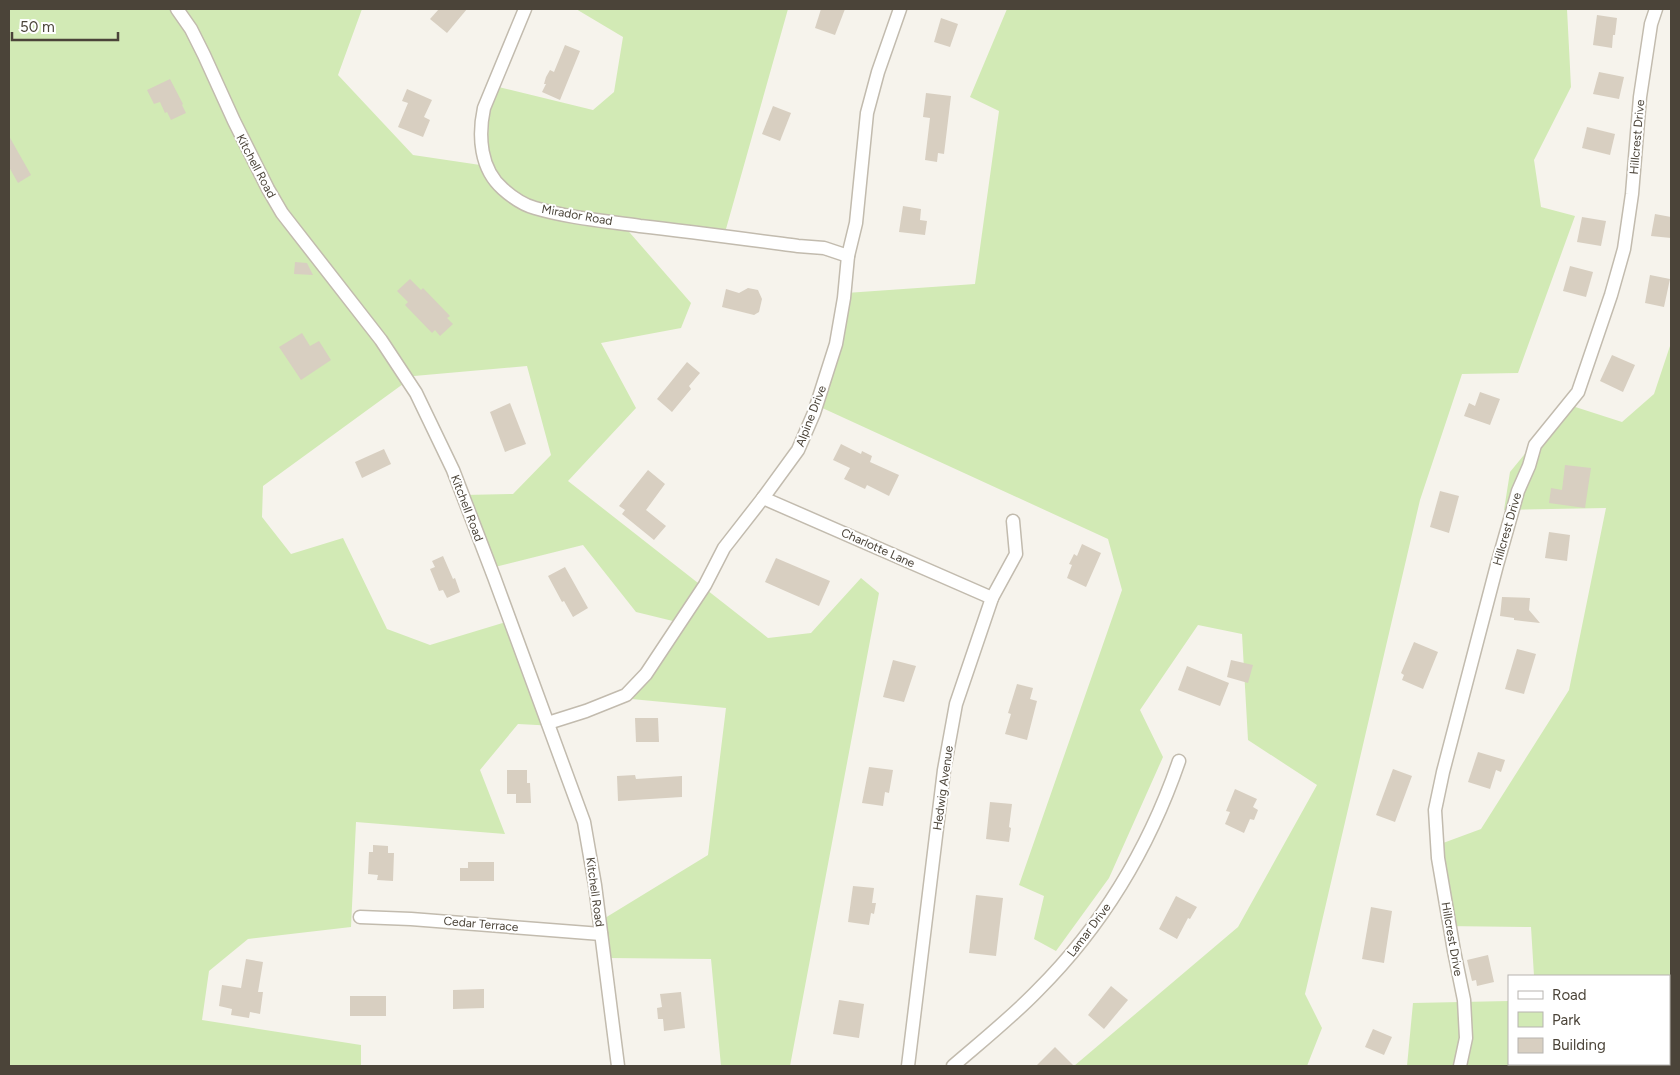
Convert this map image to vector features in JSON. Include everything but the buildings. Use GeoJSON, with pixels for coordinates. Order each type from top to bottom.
{"type":"FeatureCollection","features":[{"type":"Feature","properties":{"kind":"street","name":"Kitchell Road"},"geometry":{"type":"LineString","coordinates":[[177,9],[191,29],[254,163],[282,213],[381,340],[416,393],[452,470],[584,822],[595,885],[618,1066]]}},
{"type":"Feature","properties":{"kind":"street","name":"Mirador Road"},"geometry":{"type":"LineString","coordinates":[[526,9],[484,108],[480,125],[481,142],[492,177],[512,197],[533,208],[554,213],[681,231],[824,248],[848,256]]}},
{"type":"Feature","properties":{"kind":"street","name":"Alpine Drive"},"geometry":{"type":"LineString","coordinates":[[548,723],[586,711],[626,695],[646,674],[705,585],[724,548],[798,450],[814,413],[836,344],[844,298],[848,256],[856,223],[867,114],[878,72],[900,9]]}},
{"type":"Feature","properties":{"kind":"street","name":"Hillcrest Drive"},"geometry":{"type":"LineString","coordinates":[[1460,1066],[1466,1038],[1464,1000],[1438,858],[1435,810],[1442,772],[1518,491],[1535,446],[1578,392],[1624,249],[1632,194],[1640,97],[1651,24],[1656,9]]}},
{"type":"Feature","properties":{"kind":"street","name":"Charlotte Lane"},"geometry":{"type":"LineString","coordinates":[[763,498],[992,598]]}},
{"type":"Feature","properties":{"kind":"street","name":"Hedwig Avenue"},"geometry":{"type":"LineString","coordinates":[[908,1066],[946,760],[956,704],[992,598],[1016,554],[1014,521]]}},
{"type":"Feature","properties":{"kind":"street","name":"Lamar Drive"},"geometry":{"type":"LineString","coordinates":[[954,1066],[1037,991],[1069,958],[1094,927],[1136,861],[1156,820],[1179,762]]}},
{"type":"Feature","properties":{"kind":"street","name":"Cedar Terrace"},"geometry":{"type":"LineString","coordinates":[[360,917],[411,918],[601,934]]}},
{"type":"Feature","properties":{"kind":"green space"},"geometry":{"type":"Polygon","coordinates":[[[9,9],[362,9],[338,75],[413,155],[487,166],[490,85],[593,110],[614,92],[623,37],[576,9],[788,9],[724,236],[617,218],[691,303],[681,328],[601,343],[636,408],[568,481],[768,638],[811,633],[861,578],[879,593],[790,1066],[721,1066],[711,959],[609,958],[605,918],[708,855],[726,708],[621,698],[677,622],[636,612],[583,545],[495,567],[464,495],[513,494],[551,455],[527,366],[414,376],[263,486],[262,517],[291,554],[343,538],[387,629],[430,645],[516,619],[556,726],[518,724],[480,770],[505,834],[356,822],[351,927],[248,939],[209,971],[202,1020],[361,1045],[361,1066],[9,1066],[9,9]]]}},
{"type":"Feature","properties":{"kind":"green space"},"geometry":{"type":"Polygon","coordinates":[[[1007,9],[1567,9],[1571,87],[1534,160],[1541,207],[1575,216],[1518,373],[1462,374],[1420,500],[1305,994],[1322,1028],[1307,1066],[1074,1066],[1238,927],[1317,785],[1248,740],[1242,634],[1198,625],[1140,710],[1163,757],[1109,878],[1056,951],[1034,939],[1044,896],[1019,885],[1122,590],[1108,539],[818,406],[846,293],[975,284],[999,111],[970,97],[1007,9]]]}},
{"type":"Feature","properties":{"kind":"green space"},"geometry":{"type":"Polygon","coordinates":[[[1671,343],[1671,1066],[1407,1066],[1413,1003],[1508,1001],[1508,1065],[1670,1065],[1670,975],[1534,975],[1531,927],[1443,926],[1435,846],[1481,829],[1569,690],[1606,508],[1504,510],[1510,472],[1566,404],[1622,422],[1654,394],[1671,343]]]}}]}
